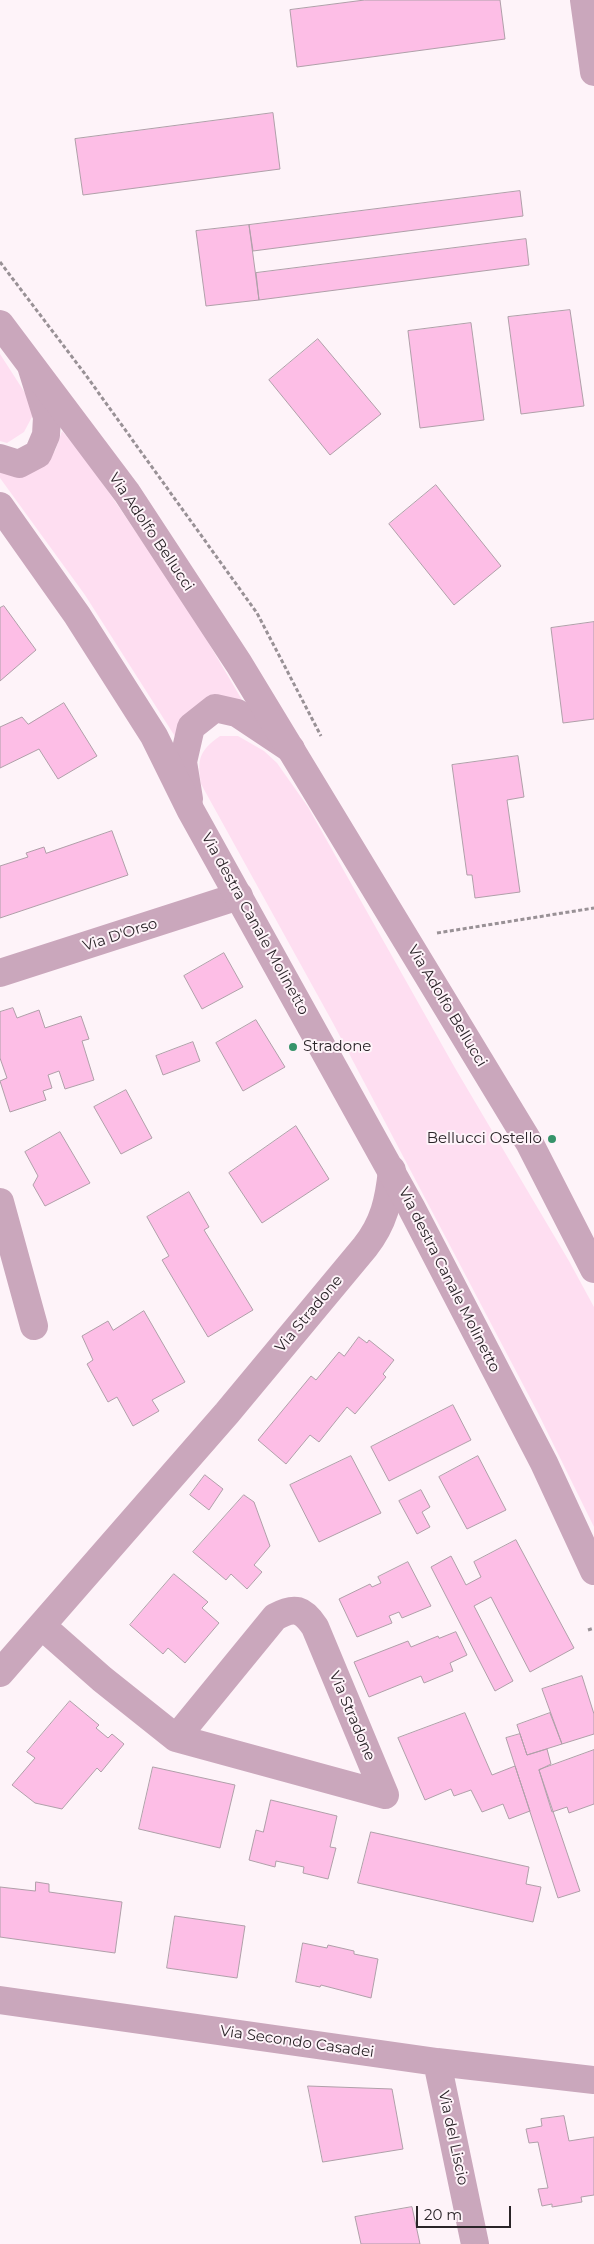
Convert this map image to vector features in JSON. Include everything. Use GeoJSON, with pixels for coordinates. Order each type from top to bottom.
{"type":"FeatureCollection","features":[{"type":"Feature","properties":{"kind":"street"},"geometry":{"type":"LineString","coordinates":[[584,0],[594,72]]}},
{"type":"Feature","properties":{"kind":"street","name":"Via Adolfo Bellucci"},"geometry":{"type":"LineString","coordinates":[[0,324],[126,493],[239,664],[530,1144],[594,1269]]}},
{"type":"Feature","properties":{"kind":"street"},"geometry":{"type":"LineString","coordinates":[[0,458],[19,464],[38,454],[46,434],[47,417],[31,364]]}},
{"type":"Feature","properties":{"kind":"street","name":"Via destra Canale Molinetto"},"geometry":{"type":"LineString","coordinates":[[0,506],[77,615],[154,736],[191,811],[392,1170],[544,1463],[594,1571]]}},
{"type":"Feature","properties":{"kind":"street","name":"Via Adolfo Bellucci"},"geometry":{"type":"LineString","coordinates":[[191,811],[183,762],[191,727],[215,708],[237,713],[291,749]]}},
{"type":"Feature","properties":{"kind":"street","name":"Via D'Orso"},"geometry":{"type":"LineString","coordinates":[[0,973],[239,896]]}},
{"type":"Feature","properties":{"kind":"street","name":"Via Stradone"},"geometry":{"type":"LineString","coordinates":[[0,1673],[227,1413],[369,1241],[381,1223],[386,1210],[390,1194],[392,1170]]}},
{"type":"Feature","properties":{"kind":"street"},"geometry":{"type":"LineString","coordinates":[[0,1202],[34,1326]]}},
{"type":"Feature","properties":{"kind":"street","name":"Via Stradone"},"geometry":{"type":"LineString","coordinates":[[42,1626],[102,1679],[176,1738],[385,1795],[315,1627],[307,1616],[296,1610],[285,1611],[275,1617],[176,1738]]}},
{"type":"Feature","properties":{"kind":"street","name":"Via Secondo Casadei"},"geometry":{"type":"LineString","coordinates":[[0,2000],[437,2062],[594,2080]]}},
{"type":"Feature","properties":{"kind":"street","name":"Via del Liscio"},"geometry":{"type":"LineString","coordinates":[[437,2062],[475,2244]]}},
{"type":"Feature","properties":{"kind":"path"},"geometry":{"type":"LineString","coordinates":[[432,934],[594,908]]}},
{"type":"Feature","properties":{"kind":"path"},"geometry":{"type":"LineString","coordinates":[[588,1630],[594,1628]]}},
{"type":"Feature","properties":{"kind":"shaded area"},"geometry":{"type":"Polygon","coordinates":[[[0,354],[27,396],[33,415],[24,432],[7,443],[0,441],[0,354]]]}},
{"type":"Feature","properties":{"kind":"shaded area"},"geometry":{"type":"Polygon","coordinates":[[[62,431],[86,459],[188,608],[245,705],[176,738],[85,595],[0,478],[0,469],[37,470],[55,451],[62,431]]]}},
{"type":"Feature","properties":{"kind":"shaded area"},"geometry":{"type":"Polygon","coordinates":[[[220,736],[238,736],[264,751],[277,763],[308,807],[455,1068],[569,1261],[594,1307],[594,1527],[538,1413],[333,1023],[201,784],[199,768],[201,756],[208,746],[220,736]]]}},
{"type":"Feature","properties":{"kind":"building"},"geometry":{"type":"Polygon","coordinates":[[[365,0],[500,0],[505,39],[297,67],[290,10],[365,0]]]}},
{"type":"Feature","properties":{"kind":"building"},"geometry":{"type":"Polygon","coordinates":[[[273,113],[280,169],[83,195],[75,139],[273,113]]]}},
{"type":"Feature","properties":{"kind":"building"},"geometry":{"type":"Polygon","coordinates":[[[520,191],[523,216],[253,251],[249,225],[520,191]]]}},
{"type":"Feature","properties":{"kind":"building"},"geometry":{"type":"Polygon","coordinates":[[[249,225],[259,300],[206,306],[196,231],[249,225]]]}},
{"type":"Feature","properties":{"kind":"building"},"geometry":{"type":"Polygon","coordinates":[[[526,239],[529,265],[259,300],[256,273],[526,239]]]}},
{"type":"Feature","properties":{"kind":"building"},"geometry":{"type":"Polygon","coordinates":[[[570,310],[584,406],[521,414],[508,317],[570,310]]]}},
{"type":"Feature","properties":{"kind":"building"},"geometry":{"type":"Polygon","coordinates":[[[471,323],[484,420],[420,428],[408,331],[471,323]]]}},
{"type":"Feature","properties":{"kind":"building"},"geometry":{"type":"Polygon","coordinates":[[[318,339],[381,414],[330,455],[269,380],[318,339]]]}},
{"type":"Feature","properties":{"kind":"building"},"geometry":{"type":"Polygon","coordinates":[[[436,485],[501,566],[454,605],[389,524],[436,485]]]}},
{"type":"Feature","properties":{"kind":"building"},"geometry":{"type":"Polygon","coordinates":[[[4,606],[36,650],[0,681],[0,608],[4,606]]]}},
{"type":"Feature","properties":{"kind":"building"},"geometry":{"type":"Polygon","coordinates":[[[594,622],[594,719],[563,723],[551,628],[594,622]]]}},
{"type":"Feature","properties":{"kind":"building"},"geometry":{"type":"Polygon","coordinates":[[[64,703],[97,756],[58,779],[39,749],[0,768],[0,727],[22,717],[28,724],[64,703]]]}},
{"type":"Feature","properties":{"kind":"building"},"geometry":{"type":"Polygon","coordinates":[[[518,756],[524,797],[507,800],[520,892],[475,898],[472,875],[467,875],[452,765],[518,756]]]}},
{"type":"Feature","properties":{"kind":"building"},"geometry":{"type":"Polygon","coordinates":[[[112,831],[128,875],[0,918],[0,866],[28,857],[26,853],[44,847],[46,853],[112,831]]]}},
{"type":"Feature","properties":{"kind":"building"},"geometry":{"type":"Polygon","coordinates":[[[224,953],[243,987],[202,1009],[184,976],[224,953]]]}},
{"type":"Feature","properties":{"kind":"building"},"geometry":{"type":"Polygon","coordinates":[[[13,1008],[17,1018],[39,1010],[45,1028],[81,1016],[89,1039],[82,1041],[94,1080],[65,1089],[59,1071],[48,1075],[52,1088],[43,1091],[46,1100],[10,1112],[0,1081],[7,1078],[0,1058],[0,1012],[13,1008]]]}},
{"type":"Feature","properties":{"kind":"building"},"geometry":{"type":"Polygon","coordinates":[[[256,1020],[285,1067],[243,1091],[216,1043],[256,1020]]]}},
{"type":"Feature","properties":{"kind":"building"},"geometry":{"type":"Polygon","coordinates":[[[193,1042],[200,1061],[163,1075],[156,1056],[193,1042]]]}},
{"type":"Feature","properties":{"kind":"building"},"geometry":{"type":"Polygon","coordinates":[[[126,1090],[152,1138],[121,1154],[94,1107],[126,1090]]]}},
{"type":"Feature","properties":{"kind":"building"},"geometry":{"type":"Polygon","coordinates":[[[296,1126],[329,1179],[262,1223],[229,1173],[296,1126]]]}},
{"type":"Feature","properties":{"kind":"building"},"geometry":{"type":"Polygon","coordinates":[[[60,1132],[90,1183],[45,1206],[33,1185],[38,1176],[25,1152],[60,1132]]]}},
{"type":"Feature","properties":{"kind":"building"},"geometry":{"type":"Polygon","coordinates":[[[189,1192],[209,1227],[204,1230],[253,1310],[208,1337],[162,1260],[169,1256],[147,1217],[189,1192]]]}},
{"type":"Feature","properties":{"kind":"building"},"geometry":{"type":"Polygon","coordinates":[[[144,1311],[185,1382],[152,1400],[159,1411],[133,1426],[117,1397],[108,1402],[87,1364],[93,1360],[82,1336],[108,1321],[113,1330],[144,1311]]]}},
{"type":"Feature","properties":{"kind":"building"},"geometry":{"type":"Polygon","coordinates":[[[359,1337],[367,1343],[369,1340],[394,1360],[383,1374],[386,1377],[355,1414],[347,1407],[319,1442],[310,1435],[286,1464],[258,1440],[311,1376],[316,1380],[339,1352],[344,1356],[359,1337]]]}},
{"type":"Feature","properties":{"kind":"building"},"geometry":{"type":"Polygon","coordinates":[[[453,1405],[471,1440],[389,1481],[371,1447],[453,1405]]]}},
{"type":"Feature","properties":{"kind":"building"},"geometry":{"type":"Polygon","coordinates":[[[351,1456],[381,1513],[319,1542],[290,1485],[351,1456]]]}},
{"type":"Feature","properties":{"kind":"building"},"geometry":{"type":"Polygon","coordinates":[[[478,1456],[506,1510],[467,1529],[439,1477],[478,1456]]]}},
{"type":"Feature","properties":{"kind":"building"},"geometry":{"type":"Polygon","coordinates":[[[205,1475],[223,1489],[209,1510],[190,1495],[205,1475]]]}},
{"type":"Feature","properties":{"kind":"building"},"geometry":{"type":"Polygon","coordinates":[[[421,1490],[430,1507],[422,1512],[430,1527],[417,1534],[399,1501],[421,1490]]]}},
{"type":"Feature","properties":{"kind":"building"},"geometry":{"type":"Polygon","coordinates":[[[244,1495],[254,1502],[270,1546],[254,1565],[262,1572],[247,1589],[231,1574],[226,1580],[193,1552],[244,1495]]]}},
{"type":"Feature","properties":{"kind":"building"},"geometry":{"type":"Polygon","coordinates":[[[516,1540],[574,1648],[530,1672],[491,1597],[474,1606],[513,1681],[495,1691],[431,1567],[451,1556],[466,1585],[481,1577],[474,1562],[516,1540]]]}},
{"type":"Feature","properties":{"kind":"building"},"geometry":{"type":"Polygon","coordinates":[[[408,1562],[431,1606],[402,1618],[399,1612],[389,1616],[392,1623],[357,1637],[339,1599],[370,1584],[372,1587],[381,1583],[378,1577],[408,1562]]]}},
{"type":"Feature","properties":{"kind":"building"},"geometry":{"type":"Polygon","coordinates":[[[174,1574],[208,1602],[202,1608],[219,1623],[185,1663],[168,1648],[163,1654],[130,1625],[174,1574]]]}},
{"type":"Feature","properties":{"kind":"building"},"geometry":{"type":"Polygon","coordinates":[[[456,1632],[467,1655],[450,1663],[453,1671],[424,1683],[421,1676],[369,1697],[354,1662],[408,1641],[411,1647],[438,1636],[439,1638],[456,1632]]]}},
{"type":"Feature","properties":{"kind":"building"},"geometry":{"type":"Polygon","coordinates":[[[582,1676],[594,1714],[594,1734],[562,1744],[542,1689],[582,1676]]]}},
{"type":"Feature","properties":{"kind":"building"},"geometry":{"type":"Polygon","coordinates":[[[70,1701],[99,1725],[96,1728],[108,1738],[112,1734],[124,1744],[101,1772],[97,1768],[62,1809],[35,1803],[12,1785],[35,1758],[27,1752],[70,1701]]]}},
{"type":"Feature","properties":{"kind":"building"},"geometry":{"type":"Polygon","coordinates":[[[465,1713],[492,1775],[515,1766],[530,1811],[509,1819],[503,1804],[482,1812],[471,1790],[454,1796],[451,1789],[425,1800],[398,1738],[465,1713]]]}},
{"type":"Feature","properties":{"kind":"building"},"geometry":{"type":"Polygon","coordinates":[[[550,1713],[562,1744],[527,1755],[517,1725],[550,1713]]]}},
{"type":"Feature","properties":{"kind":"building"},"geometry":{"type":"Polygon","coordinates":[[[520,1734],[527,1755],[547,1749],[551,1764],[539,1770],[580,1891],[558,1898],[506,1738],[520,1734]]]}},
{"type":"Feature","properties":{"kind":"building"},"geometry":{"type":"Polygon","coordinates":[[[594,1750],[594,1804],[569,1813],[567,1807],[552,1812],[539,1770],[594,1750]]]}},
{"type":"Feature","properties":{"kind":"building"},"geometry":{"type":"Polygon","coordinates":[[[153,1767],[235,1785],[220,1848],[139,1829],[153,1767]]]}},
{"type":"Feature","properties":{"kind":"building"},"geometry":{"type":"Polygon","coordinates":[[[271,1800],[337,1816],[330,1847],[336,1848],[328,1879],[303,1873],[304,1867],[276,1861],[275,1867],[249,1860],[256,1830],[263,1832],[271,1800]]]}},
{"type":"Feature","properties":{"kind":"building"},"geometry":{"type":"Polygon","coordinates":[[[371,1832],[529,1867],[526,1884],[541,1887],[533,1922],[358,1883],[371,1832]]]}},
{"type":"Feature","properties":{"kind":"building"},"geometry":{"type":"Polygon","coordinates":[[[36,1882],[49,1884],[49,1892],[122,1902],[115,1953],[0,1937],[0,1887],[35,1891],[36,1882]]]}},
{"type":"Feature","properties":{"kind":"building"},"geometry":{"type":"Polygon","coordinates":[[[175,1916],[245,1926],[237,1978],[167,1968],[175,1916]]]}},
{"type":"Feature","properties":{"kind":"building"},"geometry":{"type":"Polygon","coordinates":[[[303,1943],[327,1948],[328,1945],[354,1951],[354,1954],[378,1959],[371,1998],[321,1985],[320,1987],[296,1982],[303,1943]]]}},
{"type":"Feature","properties":{"kind":"building"},"geometry":{"type":"Polygon","coordinates":[[[308,2086],[392,2089],[403,2149],[323,2162],[308,2086]]]}},
{"type":"Feature","properties":{"kind":"building"},"geometry":{"type":"Polygon","coordinates":[[[564,2116],[569,2141],[594,2137],[594,2195],[581,2197],[582,2202],[552,2207],[552,2204],[542,2206],[538,2189],[548,2188],[538,2142],[529,2143],[526,2129],[542,2126],[541,2119],[564,2116]]]}},
{"type":"Feature","properties":{"kind":"building"},"geometry":{"type":"Polygon","coordinates":[[[412,2207],[420,2244],[361,2244],[355,2217],[412,2207]]]}},
{"type":"Feature","properties":{"kind":"place","name":"Stradone"},"geometry":{"type":"Point","coordinates":[293,1047]}},
{"type":"Feature","properties":{"kind":"place","name":"Bellucci Ostello"},"geometry":{"type":"Point","coordinates":[552,1139]}}]}
